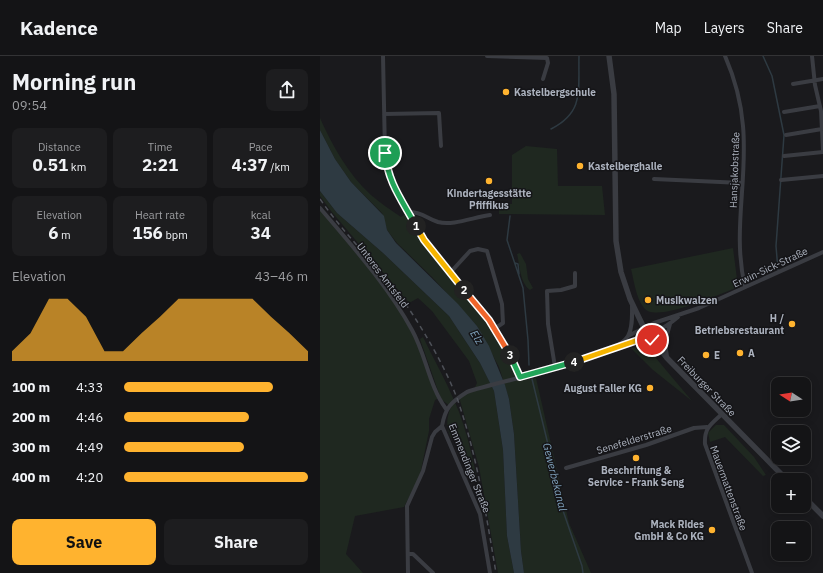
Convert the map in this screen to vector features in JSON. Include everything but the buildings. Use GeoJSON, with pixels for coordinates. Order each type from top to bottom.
{"type":"FeatureCollection","features":[{"type":"Feature","properties":{"kind":"street"},"geometry":{"type":"LineString","coordinates":[[383,56],[387,170],[392,184],[424,240],[450,274],[474,300],[494,329],[510,356],[520,377]]}},
{"type":"Feature","properties":{"kind":"street"},"geometry":{"type":"LineString","coordinates":[[487,56],[547,58],[548,63],[543,79]]}},
{"type":"Feature","properties":{"kind":"street","name":"Freiburger Straße"},"geometry":{"type":"LineString","coordinates":[[610,56],[614,90],[616,241],[623,280],[632,304],[644,328],[667,358],[780,473]]}},
{"type":"Feature","properties":{"kind":"street","name":"Hansjakobstraße"},"geometry":{"type":"LineString","coordinates":[[725,56],[736,82],[744,128],[739,254],[745,287]]}},
{"type":"Feature","properties":{"kind":"street"},"geometry":{"type":"LineString","coordinates":[[784,156],[823,151],[820,106],[814,81],[812,56]]}},
{"type":"Feature","properties":{"kind":"street"},"geometry":{"type":"LineString","coordinates":[[793,84],[823,79]]}},
{"type":"Feature","properties":{"kind":"street"},"geometry":{"type":"LineString","coordinates":[[784,112],[820,106]]}},
{"type":"Feature","properties":{"kind":"street"},"geometry":{"type":"LineString","coordinates":[[384,114],[439,113],[441,146]]}},
{"type":"Feature","properties":{"kind":"street"},"geometry":{"type":"LineString","coordinates":[[786,135],[822,129]]}},
{"type":"Feature","properties":{"kind":"street"},"geometry":{"type":"LineString","coordinates":[[781,180],[823,176]]}},
{"type":"Feature","properties":{"kind":"street"},"geometry":{"type":"LineString","coordinates":[[654,179],[742,183]]}},
{"type":"Feature","properties":{"kind":"street","name":"Unteres Amtsfeld"},"geometry":{"type":"LineString","coordinates":[[320,208],[389,292],[405,317],[418,341],[441,402],[446,408]]}},
{"type":"Feature","properties":{"kind":"street"},"geometry":{"type":"LineString","coordinates":[[409,212],[419,212],[438,222],[449,222],[490,215]]}},
{"type":"Feature","properties":{"kind":"street"},"geometry":{"type":"LineString","coordinates":[[450,274],[470,251],[478,249],[487,251],[502,304],[503,323],[494,329]]}},
{"type":"Feature","properties":{"kind":"street","name":"Erwin-Sick-Straße"},"geometry":{"type":"LineString","coordinates":[[644,328],[665,319],[680,316],[823,252]]}},
{"type":"Feature","properties":{"kind":"street"},"geometry":{"type":"LineString","coordinates":[[555,367],[548,324],[547,291],[561,290],[575,286],[575,273]]}},
{"type":"Feature","properties":{"kind":"street"},"geometry":{"type":"LineString","coordinates":[[628,336],[631,326],[632,304]]}},
{"type":"Feature","properties":{"kind":"street","name":"Erwin-Sick-Straße"},"geometry":{"type":"LineString","coordinates":[[649,335],[670,324],[680,316]]}},
{"type":"Feature","properties":{"kind":"street"},"geometry":{"type":"LineString","coordinates":[[667,358],[665,342],[670,324]]}},
{"type":"Feature","properties":{"kind":"street"},"geometry":{"type":"LineString","coordinates":[[617,346],[628,336],[644,328]]}},
{"type":"Feature","properties":{"kind":"street"},"geometry":{"type":"LineString","coordinates":[[446,408],[459,397],[476,389],[596,355],[649,335]]}},
{"type":"Feature","properties":{"kind":"street","name":"Emmendinger Straße"},"geometry":{"type":"LineString","coordinates":[[446,408],[442,426],[480,514],[490,573]]}},
{"type":"Feature","properties":{"kind":"street"},"geometry":{"type":"LineString","coordinates":[[707,427],[722,414]]}},
{"type":"Feature","properties":{"kind":"street"},"geometry":{"type":"LineString","coordinates":[[408,573],[409,554],[407,506],[423,471],[432,437],[442,426]]}},
{"type":"Feature","properties":{"kind":"street","name":"Senefelderstraße"},"geometry":{"type":"LineString","coordinates":[[566,468],[694,428],[707,427]]}},
{"type":"Feature","properties":{"kind":"street","name":"Mauermattenstraße"},"geometry":{"type":"LineString","coordinates":[[707,427],[705,432],[705,444],[752,573]]}},
{"type":"Feature","properties":{"kind":"street"},"geometry":{"type":"LineString","coordinates":[[811,504],[823,516]]}},
{"type":"Feature","properties":{"kind":"street"},"geometry":{"type":"LineString","coordinates":[[409,554],[413,554],[433,573]]}},
{"type":"Feature","properties":{"kind":"shaded area"},"geometry":{"type":"Polygon","coordinates":[[[320,118],[341,159],[363,187],[378,201],[401,217],[409,212],[424,240],[489,320],[520,377],[518,381],[536,378],[569,523],[591,573],[524,573],[521,551],[514,434],[509,399],[499,367],[477,326],[432,277],[397,243],[387,230],[382,213],[351,182],[335,159],[320,130],[320,118]]]}},
{"type":"Feature","properties":{"kind":"shaded area"},"geometry":{"type":"Polygon","coordinates":[[[526,146],[557,149],[558,186],[602,186],[605,215],[499,214],[499,204],[512,204],[512,155],[526,146]]]}},
{"type":"Feature","properties":{"kind":"shaded area"},"geometry":{"type":"Polygon","coordinates":[[[320,191],[337,213],[383,253],[449,316],[480,363],[494,391],[503,450],[507,536],[514,573],[498,573],[479,467],[459,397],[474,389],[477,383],[469,361],[432,311],[418,298],[409,303],[331,211],[320,196],[320,191]]]}},
{"type":"Feature","properties":{"kind":"shaded area"},"geometry":{"type":"Polygon","coordinates":[[[320,209],[389,292],[418,341],[439,398],[435,400],[429,419],[429,431],[420,475],[404,507],[355,516],[346,554],[363,573],[320,573],[320,209]]]}},
{"type":"Feature","properties":{"kind":"shaded area"},"geometry":{"type":"Polygon","coordinates":[[[733,248],[738,287],[689,306],[674,310],[651,312],[644,308],[641,304],[631,269],[733,248]]]}},
{"type":"Feature","properties":{"kind":"shaded area"},"geometry":{"type":"Polygon","coordinates":[[[520,253],[526,264],[528,279],[533,288],[530,290],[524,283],[521,274],[517,254],[520,253]]]}},
{"type":"Feature","properties":{"kind":"shaded area"},"geometry":{"type":"Polygon","coordinates":[[[423,337],[447,384],[464,425],[477,480],[456,435],[451,438],[449,434],[447,422],[451,407],[441,399],[420,339],[423,337]]]}},
{"type":"Feature","properties":{"kind":"shaded area"},"geometry":{"type":"Polygon","coordinates":[[[644,347],[650,351],[692,401],[653,370],[631,348],[644,347]]]}},
{"type":"Feature","properties":{"kind":"shaded area"},"geometry":{"type":"Polygon","coordinates":[[[716,425],[724,425],[754,457],[766,475],[763,476],[725,437],[710,442],[708,433],[716,425]]]}},
{"type":"Feature","properties":{"kind":"shaded area"},"geometry":{"type":"Polygon","coordinates":[[[477,480],[479,492],[482,506],[475,490],[477,480]]]}},
{"type":"Feature","properties":{"kind":"water","name":"Elz"},"geometry":{"type":"Polygon","coordinates":[[[320,130],[335,159],[351,182],[384,216],[387,230],[396,243],[458,304],[477,326],[489,346],[505,385],[509,399],[514,434],[521,551],[524,573],[514,573],[507,536],[503,450],[494,391],[480,363],[449,316],[383,253],[337,213],[320,191],[320,130]]]}},
{"type":"Feature","properties":{"kind":"waterway","name":"Gewerbekanal"},"geometry":{"type":"LineString","coordinates":[[551,129],[570,115],[575,107],[579,89],[579,56]]}},
{"type":"Feature","properties":{"kind":"waterway"},"geometry":{"type":"LineString","coordinates":[[763,56],[772,76],[784,135],[776,246],[778,270]]}},
{"type":"Feature","properties":{"kind":"waterway","name":"Gewerbekanal"},"geometry":{"type":"LineString","coordinates":[[510,216],[507,240],[523,288],[529,365]]}},
{"type":"Feature","properties":{"kind":"waterway","name":"Gewerbekanal"},"geometry":{"type":"LineString","coordinates":[[515,263],[518,264],[519,274]]}},
{"type":"Feature","properties":{"kind":"waterway","name":"Gewerbekanal"},"geometry":{"type":"LineString","coordinates":[[532,379],[556,477],[558,496],[582,566],[583,573]]}},
{"type":"Feature","properties":{"kind":"railway"},"geometry":{"type":"LineString","coordinates":[[320,199],[343,229],[391,285],[413,315],[426,335],[448,377],[457,398],[470,441],[485,507],[496,573]]}},
{"type":"Feature","properties":{"kind":"place","name":"Kastelbergschule"},"geometry":{"type":"Point","coordinates":[506,92]}},
{"type":"Feature","properties":{"kind":"place","name":"Kastelberghalle"},"geometry":{"type":"Point","coordinates":[580,166]}},
{"type":"Feature","properties":{"kind":"place","name":"Kindertagesstätte Pfiffikus"},"geometry":{"type":"Point","coordinates":[489,181]}},
{"type":"Feature","properties":{"kind":"place","name":"Musikwalzen"},"geometry":{"type":"Point","coordinates":[648,300]}},
{"type":"Feature","properties":{"kind":"place","name":"H / Betriebsrestaurant"},"geometry":{"type":"Point","coordinates":[792,324]}},
{"type":"Feature","properties":{"kind":"place","name":"A"},"geometry":{"type":"Point","coordinates":[740,353]}},
{"type":"Feature","properties":{"kind":"place","name":"E"},"geometry":{"type":"Point","coordinates":[706,355]}},
{"type":"Feature","properties":{"kind":"place","name":"August Faller KG"},"geometry":{"type":"Point","coordinates":[650,388]}},
{"type":"Feature","properties":{"kind":"place","name":"Beschriftung & Service - Frank Seng"},"geometry":{"type":"Point","coordinates":[636,458]}},
{"type":"Feature","properties":{"kind":"place","name":"Mack Rides GmbH & Co KG"},"geometry":{"type":"Point","coordinates":[712,530]}},
{"type":"Feature","properties":{"kind":"route"},"geometry":{"type":"LineString","coordinates":[[385,153],[387,170],[392,184],[424,240],[450,274],[474,300],[489,320],[510,356],[520,377],[588,358],[649,335],[652,340]]}}]}
